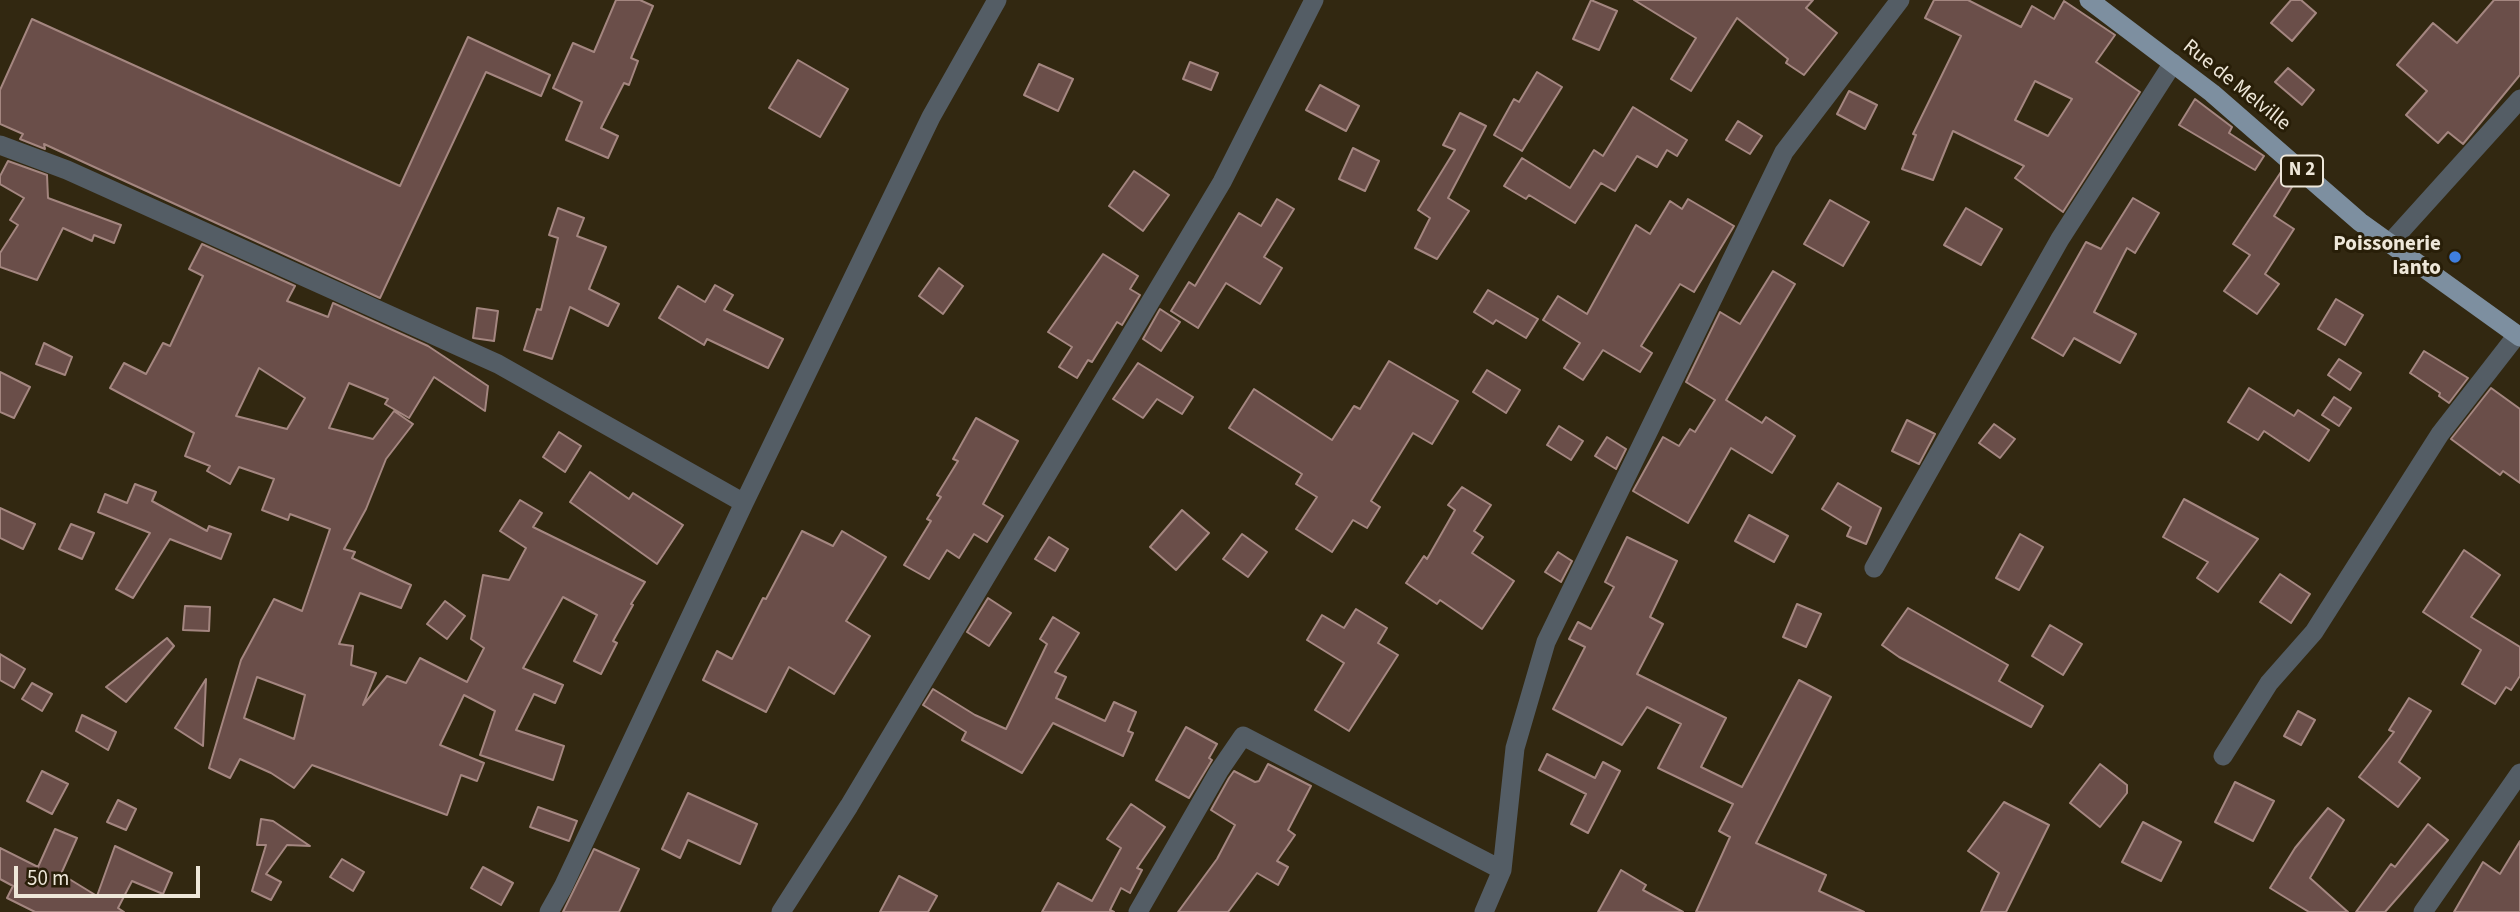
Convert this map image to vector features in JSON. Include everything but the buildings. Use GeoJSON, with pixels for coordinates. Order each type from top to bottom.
{"type":"FeatureCollection","features":[{"type":"Feature","properties":{"kind":"main road","name":"Rue de Melville"},"geometry":{"type":"LineString","coordinates":[[2089,0],[2213,93],[2389,244],[2519,336]]}},
{"type":"Feature","properties":{"kind":"street"},"geometry":{"type":"LineString","coordinates":[[548,912],[564,887],[744,503],[931,117],[997,0]]}},
{"type":"Feature","properties":{"kind":"street"},"geometry":{"type":"LineString","coordinates":[[781,912],[849,806],[1222,182],[1314,0]]}},
{"type":"Feature","properties":{"kind":"street"},"geometry":{"type":"LineString","coordinates":[[1484,912],[1503,870],[1515,748],[1546,642],[1784,152],[1900,0]]}},
{"type":"Feature","properties":{"kind":"street"},"geometry":{"type":"LineString","coordinates":[[1874,568],[2060,239],[2173,63]]}},
{"type":"Feature","properties":{"kind":"street"},"geometry":{"type":"LineString","coordinates":[[2389,244],[2520,100]]}},
{"type":"Feature","properties":{"kind":"street"},"geometry":{"type":"LineString","coordinates":[[0,145],[67,170],[498,363],[744,503]]}},
{"type":"Feature","properties":{"kind":"street"},"geometry":{"type":"LineString","coordinates":[[2223,757],[2269,684],[2314,632],[2440,434],[2519,336]]}},
{"type":"Feature","properties":{"kind":"street"},"geometry":{"type":"LineString","coordinates":[[1138,912],[1219,771],[1243,736],[1503,870]]}},
{"type":"Feature","properties":{"kind":"street"},"geometry":{"type":"LineString","coordinates":[[2423,912],[2520,773]]}},
{"type":"Feature","properties":{"kind":"place","name":"Poissonerie Ianto"},"geometry":{"type":"Point","coordinates":[2455,257]}}]}
